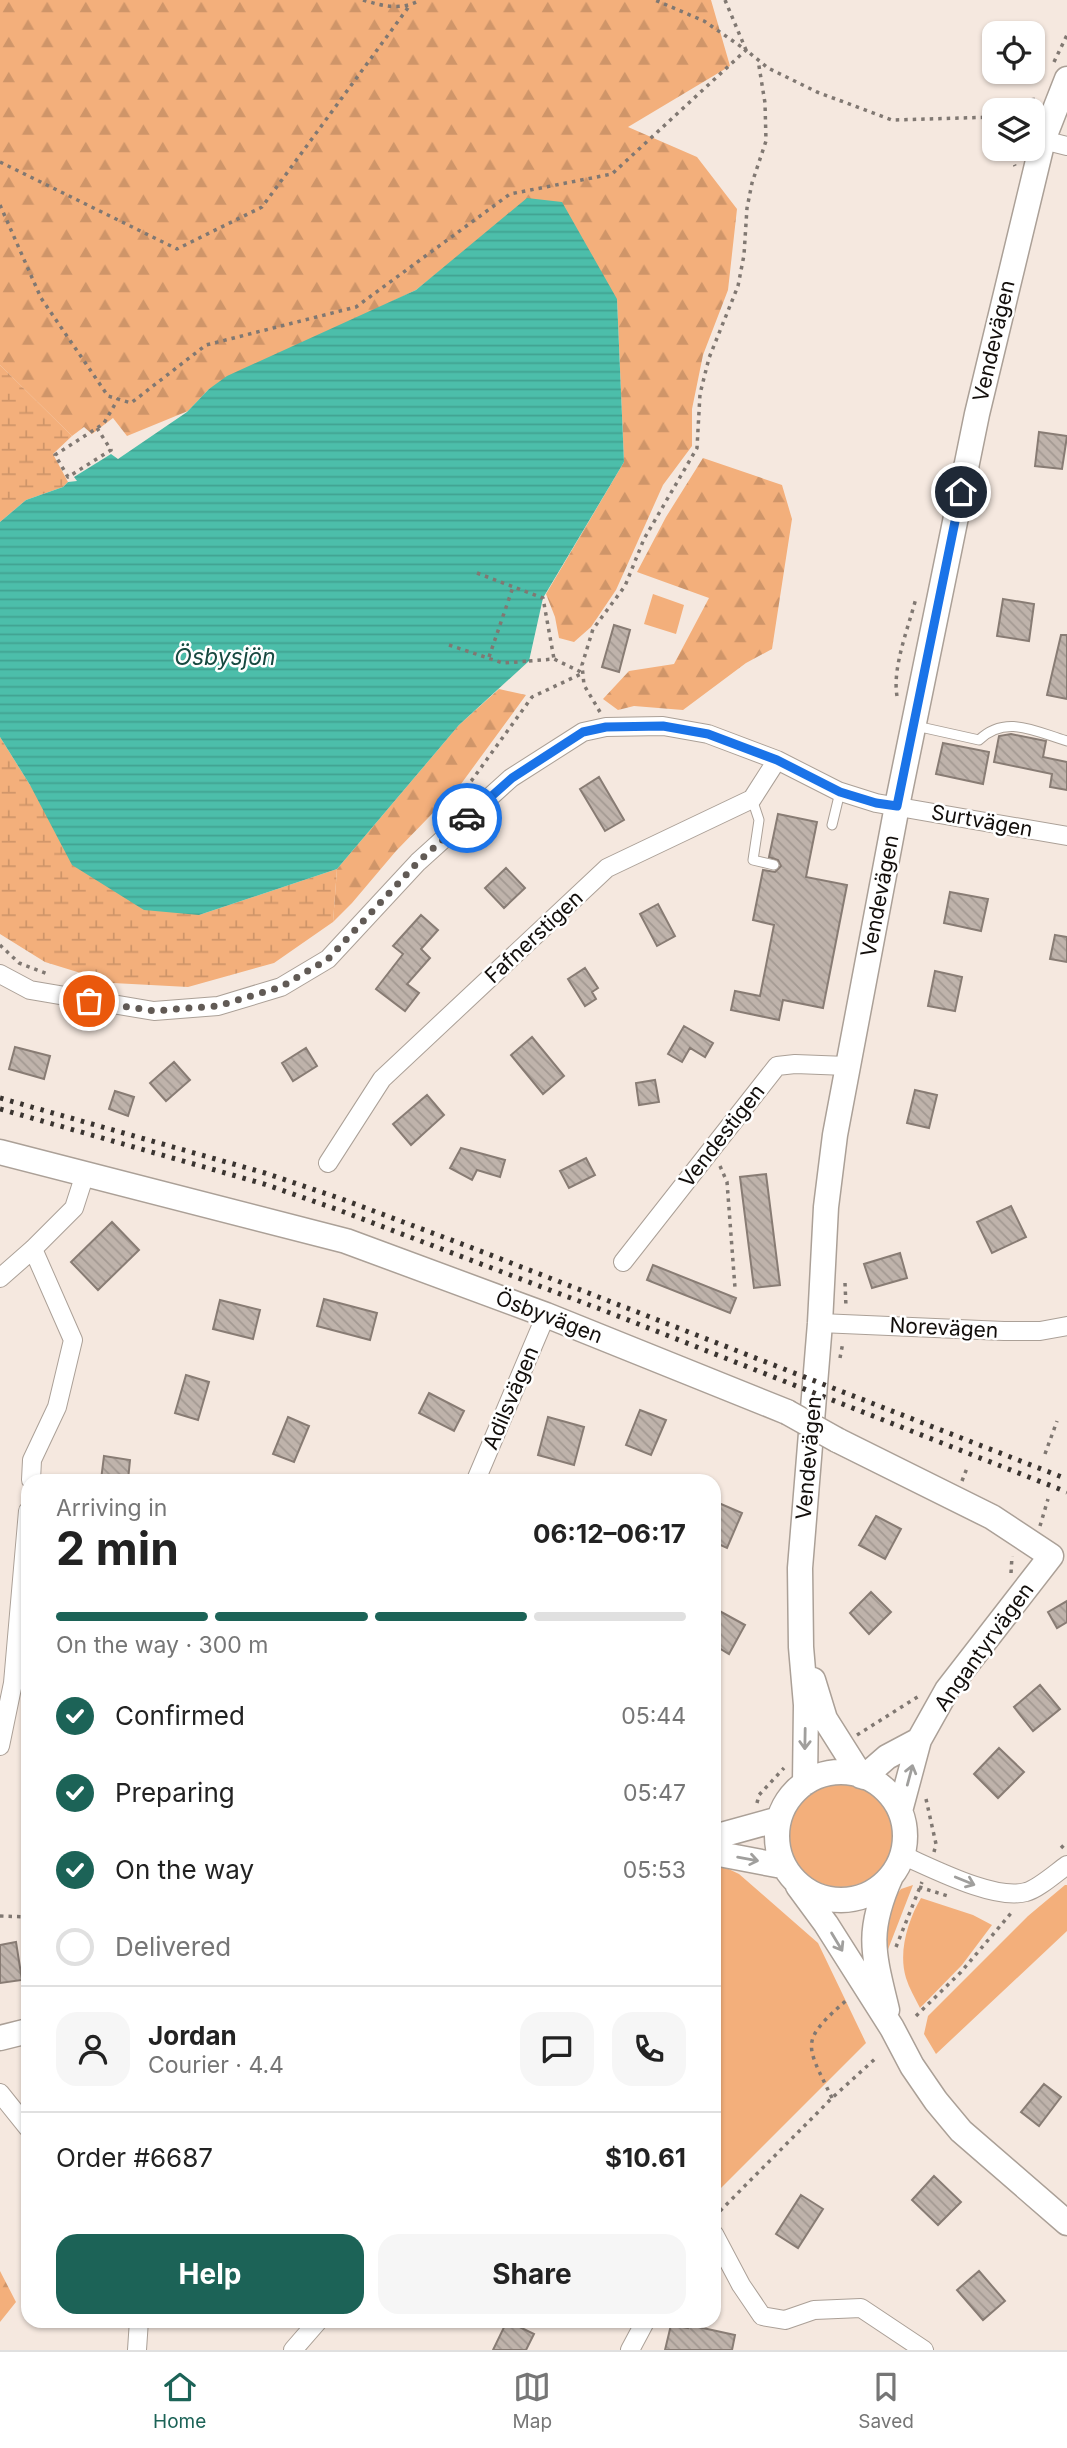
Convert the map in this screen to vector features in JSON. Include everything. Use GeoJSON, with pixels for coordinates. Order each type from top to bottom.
{"type":"FeatureCollection","features":[{"type":"Feature","properties":{"kind":"street","name":"Vendevägen"},"geometry":{"type":"LineString","coordinates":[[1045,135],[1067,79]]}},
{"type":"Feature","properties":{"kind":"street"},"geometry":{"type":"LineString","coordinates":[[1045,140],[1067,146]]}},
{"type":"Feature","properties":{"kind":"street","name":"Vendevägen"},"geometry":{"type":"LineString","coordinates":[[805,1783],[806,1705],[800,1568],[820,1323],[826,1207],[835,1135],[897,806],[977,414],[1038,161]]}},
{"type":"Feature","properties":{"kind":"street","name":"Surtvägen"},"geometry":{"type":"LineString","coordinates":[[0,974],[30,990],[155,1011],[218,1006],[281,987],[328,959],[418,862],[512,778],[583,732],[606,727],[663,726],[708,734],[777,760],[840,792],[876,803],[1067,836]]}},
{"type":"Feature","properties":{"kind":"street"},"geometry":{"type":"LineString","coordinates":[[752,799],[777,760]]}},
{"type":"Feature","properties":{"kind":"street","name":"Fafnerstigen"},"geometry":{"type":"LineString","coordinates":[[328,1163],[382,1079],[607,868],[752,799]]}},
{"type":"Feature","properties":{"kind":"street","name":"Vendestigen"},"geometry":{"type":"LineString","coordinates":[[623,1262],[777,1066],[847,1066]]}},
{"type":"Feature","properties":{"kind":"street","name":"Ösbyvägen"},"geometry":{"type":"LineString","coordinates":[[0,1152],[346,1241],[546,1315],[787,1412],[837,1440],[992,1517],[1059,1559]]}},
{"type":"Feature","properties":{"kind":"street"},"geometry":{"type":"LineString","coordinates":[[0,1278],[74,1208],[85,1174]]}},
{"type":"Feature","properties":{"kind":"street"},"geometry":{"type":"LineString","coordinates":[[31,1474],[32,1460],[57,1407],[73,1340],[33,1249]]}},
{"type":"Feature","properties":{"kind":"street","name":"Adilsvägen"},"geometry":{"type":"LineString","coordinates":[[479,1474],[546,1315]]}},
{"type":"Feature","properties":{"kind":"street","name":"Norevägen"},"geometry":{"type":"LineString","coordinates":[[820,1323],[1004,1331],[1040,1331],[1067,1326]]}},
{"type":"Feature","properties":{"kind":"street","name":"Angantyrvägen"},"geometry":{"type":"LineString","coordinates":[[900,1811],[919,1740],[947,1690],[1059,1559]]}},
{"type":"Feature","properties":{"kind":"street"},"geometry":{"type":"LineString","coordinates":[[0,1746],[13,1683],[21,1591]]}},
{"type":"Feature","properties":{"kind":"street","name":"Vendevägen"},"geometry":{"type":"LineString","coordinates":[[802,1647],[825,1719],[849,1736],[862,1777]]}},
{"type":"Feature","properties":{"kind":"street"},"geometry":{"type":"LineString","coordinates":[[862,1777],[887,1757],[919,1740]]}},
{"type":"Feature","properties":{"kind":"street"},"geometry":{"type":"LineString","coordinates":[[892,2028],[875,1961],[873,1934],[879,1904],[897,1864],[905,1832],[900,1811],[889,1794],[872,1780],[851,1773],[829,1773],[805,1783],[789,1798],[779,1819],[778,1843],[782,1866],[826,1924],[936,2101],[961,2130],[1067,2223]]}},
{"type":"Feature","properties":{"kind":"street"},"geometry":{"type":"LineString","coordinates":[[721,1834],[779,1819]]}},
{"type":"Feature","properties":{"kind":"street"},"geometry":{"type":"LineString","coordinates":[[721,1854],[782,1866]]}},
{"type":"Feature","properties":{"kind":"street"},"geometry":{"type":"LineString","coordinates":[[897,1864],[929,1867],[990,1891],[1027,1892],[1062,1858]]}},
{"type":"Feature","properties":{"kind":"street"},"geometry":{"type":"LineString","coordinates":[[798,1886],[816,1895],[837,1900],[859,1898],[879,1888],[897,1864]]}},
{"type":"Feature","properties":{"kind":"street"},"geometry":{"type":"LineString","coordinates":[[0,2038],[21,2033]]}},
{"type":"Feature","properties":{"kind":"street"},"geometry":{"type":"LineString","coordinates":[[0,2093],[21,2119]]}},
{"type":"Feature","properties":{"kind":"street"},"geometry":{"type":"LineString","coordinates":[[721,2247],[741,2285],[762,2316],[785,2319],[814,2310],[861,2308],[924,2350]]}},
{"type":"Feature","properties":{"kind":"street"},"geometry":{"type":"LineString","coordinates":[[137,2350],[138,2328]]}},
{"type":"Feature","properties":{"kind":"street"},"geometry":{"type":"LineString","coordinates":[[293,2350],[312,2328]]}},
{"type":"Feature","properties":{"kind":"street"},"geometry":{"type":"LineString","coordinates":[[630,2350],[642,2328]]}},
{"type":"Feature","properties":{"kind":"lane"},"geometry":{"type":"LineString","coordinates":[[914,725],[979,740],[989,730],[1007,725],[1049,734],[1067,741]]}},
{"type":"Feature","properties":{"kind":"lane"},"geometry":{"type":"LineString","coordinates":[[832,825],[840,792]]}},
{"type":"Feature","properties":{"kind":"lane"},"geometry":{"type":"LineString","coordinates":[[752,799],[759,820],[753,860],[774,865]]}},
{"type":"Feature","properties":{"kind":"path"},"geometry":{"type":"LineString","coordinates":[[363,0],[388,7],[410,5],[420,0]]}},
{"type":"Feature","properties":{"kind":"path"},"geometry":{"type":"LineString","coordinates":[[655,0],[704,21],[768,68],[817,92],[892,120],[982,117]]}},
{"type":"Feature","properties":{"kind":"path"},"geometry":{"type":"LineString","coordinates":[[725,0],[746,50]]}},
{"type":"Feature","properties":{"kind":"path"},"geometry":{"type":"LineString","coordinates":[[0,162],[177,248],[262,207],[410,5]]}},
{"type":"Feature","properties":{"kind":"path"},"geometry":{"type":"LineString","coordinates":[[0,205],[41,298],[108,396],[131,403],[206,345],[356,307],[510,194],[612,174],[746,50]]}},
{"type":"Feature","properties":{"kind":"path"},"geometry":{"type":"LineString","coordinates":[[606,727],[584,684],[582,665],[593,629],[625,586],[644,539],[697,448],[699,394],[709,358],[738,286],[744,255],[747,208],[766,141],[765,103],[758,60]]}},
{"type":"Feature","properties":{"kind":"path"},"geometry":{"type":"LineString","coordinates":[[1012,161],[1016,171]]}},
{"type":"Feature","properties":{"kind":"path"},"geometry":{"type":"LineString","coordinates":[[97,428],[111,450],[68,477],[55,455],[97,428],[104,424],[118,399]]}},
{"type":"Feature","properties":{"kind":"path"},"geometry":{"type":"LineString","coordinates":[[477,573],[543,598],[554,659]]}},
{"type":"Feature","properties":{"kind":"path"},"geometry":{"type":"LineString","coordinates":[[489,657],[513,587]]}},
{"type":"Feature","properties":{"kind":"path"},"geometry":{"type":"LineString","coordinates":[[449,645],[503,663],[554,659],[583,673]]}},
{"type":"Feature","properties":{"kind":"path"},"geometry":{"type":"LineString","coordinates":[[430,826],[472,780],[533,697],[583,673]]}},
{"type":"Feature","properties":{"kind":"path"},"geometry":{"type":"LineString","coordinates":[[0,945],[19,963],[49,975]]}},
{"type":"Feature","properties":{"kind":"path"},"geometry":{"type":"LineString","coordinates":[[713,1147],[727,1182],[735,1288]]}},
{"type":"Feature","properties":{"kind":"path"},"geometry":{"type":"LineString","coordinates":[[839,1363],[847,1324],[844,1274]]}},
{"type":"Feature","properties":{"kind":"path"},"geometry":{"type":"LineString","coordinates":[[1045,1454],[1057,1421]]}},
{"type":"Feature","properties":{"kind":"path"},"geometry":{"type":"LineString","coordinates":[[1011,1575],[1012,1553]]}},
{"type":"Feature","properties":{"kind":"path"},"geometry":{"type":"LineString","coordinates":[[849,1736],[927,1691]]}},
{"type":"Feature","properties":{"kind":"path"},"geometry":{"type":"LineString","coordinates":[[849,1736],[887,1757]]}},
{"type":"Feature","properties":{"kind":"path"},"geometry":{"type":"LineString","coordinates":[[896,1948],[936,1844],[931,1814],[923,1790],[910,1777]]}},
{"type":"Feature","properties":{"kind":"path"},"geometry":{"type":"LineString","coordinates":[[1062,1858],[1067,1842]]}},
{"type":"Feature","properties":{"kind":"path"},"geometry":{"type":"LineString","coordinates":[[916,2016],[961,1972],[1027,1892]]}},
{"type":"Feature","properties":{"kind":"path"},"geometry":{"type":"LineString","coordinates":[[0,1916],[21,1917]]}},
{"type":"Feature","properties":{"kind":"path"},"geometry":{"type":"LineString","coordinates":[[832,2098],[810,2053],[813,2034],[823,2021],[853,1995]]}},
{"type":"Feature","properties":{"kind":"path"},"geometry":{"type":"LineString","coordinates":[[721,2210],[832,2098],[876,2059]]}},
{"type":"Feature","properties":{"kind":"green space"},"geometry":{"type":"Polygon","coordinates":[[[0,0],[711,0],[730,66],[628,127],[697,157],[737,209],[728,290],[703,355],[692,409],[692,446],[663,485],[616,590],[591,627],[574,642],[559,638],[555,617],[546,594],[624,462],[617,299],[462,253],[416,290],[209,389],[188,411],[127,436],[113,418],[92,434],[84,427],[72,436],[0,365],[0,0]]]}},
{"type":"Feature","properties":{"kind":"green space"},"geometry":{"type":"Polygon","coordinates":[[[0,365],[72,436],[53,454],[68,482],[63,487],[26,500],[0,522],[0,365]]]}},
{"type":"Feature","properties":{"kind":"green space"},"geometry":{"type":"Polygon","coordinates":[[[703,458],[782,485],[792,519],[772,649],[746,663],[683,710],[634,706],[618,710],[603,699],[629,671],[674,664],[709,598],[637,572],[666,517],[703,458]]]}},
{"type":"Feature","properties":{"kind":"green space"},"geometry":{"type":"Polygon","coordinates":[[[653,594],[684,605],[676,634],[644,624],[653,594]]]}},
{"type":"Feature","properties":{"kind":"green space"},"geometry":{"type":"Polygon","coordinates":[[[499,689],[526,695],[461,784],[333,922],[337,869],[459,725],[499,689]]]}},
{"type":"Feature","properties":{"kind":"green space"},"geometry":{"type":"Polygon","coordinates":[[[0,737],[30,785],[199,915],[337,869],[333,922],[274,963],[188,987],[113,983],[45,962],[0,934],[0,737]]]}},
{"type":"Feature","properties":{"kind":"green space"},"geometry":{"type":"Polygon","coordinates":[[[841,1781],[861,1785],[878,1797],[890,1814],[894,1834],[890,1854],[878,1871],[861,1883],[841,1887],[821,1883],[804,1871],[792,1854],[788,1834],[792,1814],[804,1797],[821,1785],[841,1781]]]}},
{"type":"Feature","properties":{"kind":"green space"},"geometry":{"type":"Polygon","coordinates":[[[721,1865],[739,1874],[818,1943],[866,2043],[721,2188],[721,1865]]]}},
{"type":"Feature","properties":{"kind":"green space"},"geometry":{"type":"Polygon","coordinates":[[[913,1885],[887,1952],[880,1931],[887,1907],[901,1889],[913,1885]]]}},
{"type":"Feature","properties":{"kind":"green space"},"geometry":{"type":"Polygon","coordinates":[[[1065,1885],[1067,1931],[936,2054],[924,2034],[928,2016],[1028,1916],[1065,1885]]]}},
{"type":"Feature","properties":{"kind":"green space"},"geometry":{"type":"Polygon","coordinates":[[[921,1898],[973,1915],[992,1925],[962,1965],[920,2008],[906,1978],[903,1958],[908,1926],[921,1898]]]}},
{"type":"Feature","properties":{"kind":"green space"},"geometry":{"type":"Polygon","coordinates":[[[0,2271],[16,2302],[0,2322],[0,2271]]]}},
{"type":"Feature","properties":{"kind":"water","name":"Ösbysjön"},"geometry":{"type":"Polygon","coordinates":[[[527,198],[562,202],[617,299],[624,462],[543,598],[529,661],[459,725],[337,869],[199,915],[144,910],[72,865],[30,785],[0,737],[0,522],[26,500],[63,487],[68,482],[77,481],[74,477],[111,454],[118,459],[187,412],[209,389],[227,376],[416,290],[527,198]]]}},
{"type":"Feature","properties":{"kind":"building"},"geometry":{"type":"Polygon","coordinates":[[[1039,432],[1067,436],[1062,469],[1035,466],[1039,432]]]}},
{"type":"Feature","properties":{"kind":"building"},"geometry":{"type":"Polygon","coordinates":[[[1003,599],[1034,604],[1029,641],[997,636],[1003,599]]]}},
{"type":"Feature","properties":{"kind":"building"},"geometry":{"type":"Polygon","coordinates":[[[614,625],[630,630],[619,672],[602,667],[614,625]]]}},
{"type":"Feature","properties":{"kind":"building"},"geometry":{"type":"Polygon","coordinates":[[[1061,635],[1067,635],[1067,699],[1047,695],[1061,635]]]}},
{"type":"Feature","properties":{"kind":"building"},"geometry":{"type":"Polygon","coordinates":[[[1011,734],[1046,741],[1043,757],[1067,762],[1067,790],[1050,787],[1052,774],[994,762],[999,736],[1011,734]]]}},
{"type":"Feature","properties":{"kind":"building"},"geometry":{"type":"Polygon","coordinates":[[[943,743],[989,752],[983,784],[936,774],[943,743]]]}},
{"type":"Feature","properties":{"kind":"building"},"geometry":{"type":"Polygon","coordinates":[[[599,777],[624,820],[605,831],[580,789],[599,777]]]}},
{"type":"Feature","properties":{"kind":"building"},"geometry":{"type":"Polygon","coordinates":[[[778,814],[817,822],[806,877],[847,885],[823,1008],[783,1000],[779,1020],[731,1010],[735,991],[760,996],[774,925],[753,920],[763,870],[775,872],[781,866],[778,860],[769,857],[778,814]]]}},
{"type":"Feature","properties":{"kind":"building"},"geometry":{"type":"Polygon","coordinates":[[[506,868],[525,888],[504,908],[485,888],[506,868]]]}},
{"type":"Feature","properties":{"kind":"building"},"geometry":{"type":"Polygon","coordinates":[[[950,892],[988,899],[981,931],[944,923],[950,892]]]}},
{"type":"Feature","properties":{"kind":"building"},"geometry":{"type":"Polygon","coordinates":[[[658,904],[675,936],[657,946],[640,914],[658,904]]]}},
{"type":"Feature","properties":{"kind":"building"},"geometry":{"type":"Polygon","coordinates":[[[421,915],[438,930],[421,949],[430,958],[407,984],[419,993],[405,1011],[376,989],[403,954],[393,946],[421,915]]]}},
{"type":"Feature","properties":{"kind":"building"},"geometry":{"type":"Polygon","coordinates":[[[1055,935],[1067,937],[1067,962],[1050,959],[1055,935]]]}},
{"type":"Feature","properties":{"kind":"building"},"geometry":{"type":"Polygon","coordinates":[[[585,968],[598,988],[592,992],[596,999],[585,1006],[568,979],[585,968]]]}},
{"type":"Feature","properties":{"kind":"building"},"geometry":{"type":"Polygon","coordinates":[[[935,971],[962,977],[955,1011],[928,1006],[935,971]]]}},
{"type":"Feature","properties":{"kind":"building"},"geometry":{"type":"Polygon","coordinates":[[[684,1026],[713,1043],[705,1057],[690,1048],[682,1062],[668,1054],[684,1026]]]}},
{"type":"Feature","properties":{"kind":"building"},"geometry":{"type":"Polygon","coordinates":[[[532,1037],[564,1076],[543,1094],[511,1055],[532,1037]]]}},
{"type":"Feature","properties":{"kind":"building"},"geometry":{"type":"Polygon","coordinates":[[[15,1047],[50,1056],[44,1079],[9,1069],[15,1047]]]}},
{"type":"Feature","properties":{"kind":"building"},"geometry":{"type":"Polygon","coordinates":[[[306,1048],[317,1066],[293,1081],[282,1063],[306,1048]]]}},
{"type":"Feature","properties":{"kind":"building"},"geometry":{"type":"Polygon","coordinates":[[[174,1062],[190,1080],[166,1101],[150,1083],[174,1062]]]}},
{"type":"Feature","properties":{"kind":"building"},"geometry":{"type":"Polygon","coordinates":[[[655,1080],[659,1102],[639,1105],[636,1083],[655,1080]]]}},
{"type":"Feature","properties":{"kind":"building"},"geometry":{"type":"Polygon","coordinates":[[[915,1090],[937,1095],[929,1128],[907,1123],[915,1090]]]}},
{"type":"Feature","properties":{"kind":"building"},"geometry":{"type":"Polygon","coordinates":[[[115,1091],[134,1097],[128,1116],[109,1109],[115,1091]]]}},
{"type":"Feature","properties":{"kind":"building"},"geometry":{"type":"Polygon","coordinates":[[[427,1095],[444,1115],[411,1145],[393,1124],[427,1095]]]}},
{"type":"Feature","properties":{"kind":"building"},"geometry":{"type":"Polygon","coordinates":[[[461,1148],[505,1160],[500,1177],[477,1170],[472,1180],[450,1168],[461,1148]]]}},
{"type":"Feature","properties":{"kind":"building"},"geometry":{"type":"Polygon","coordinates":[[[586,1158],[595,1175],[569,1188],[560,1171],[586,1158]]]}},
{"type":"Feature","properties":{"kind":"building"},"geometry":{"type":"Polygon","coordinates":[[[766,1174],[780,1285],[754,1288],[740,1177],[766,1174]]]}},
{"type":"Feature","properties":{"kind":"building"},"geometry":{"type":"Polygon","coordinates":[[[1011,1206],[1026,1237],[992,1253],[977,1222],[1011,1206]]]}},
{"type":"Feature","properties":{"kind":"building"},"geometry":{"type":"Polygon","coordinates":[[[112,1222],[139,1250],[98,1290],[71,1262],[112,1222]]]}},
{"type":"Feature","properties":{"kind":"building"},"geometry":{"type":"Polygon","coordinates":[[[900,1253],[907,1278],[872,1288],[864,1264],[900,1253]]]}},
{"type":"Feature","properties":{"kind":"building"},"geometry":{"type":"Polygon","coordinates":[[[653,1265],[736,1298],[730,1313],[647,1280],[653,1265]]]}},
{"type":"Feature","properties":{"kind":"building"},"geometry":{"type":"Polygon","coordinates":[[[324,1299],[377,1313],[370,1340],[317,1326],[324,1299]]]}},
{"type":"Feature","properties":{"kind":"building"},"geometry":{"type":"Polygon","coordinates":[[[220,1300],[260,1310],[253,1339],[213,1329],[220,1300]]]}},
{"type":"Feature","properties":{"kind":"building"},"geometry":{"type":"Polygon","coordinates":[[[186,1375],[209,1382],[198,1420],[175,1413],[186,1375]]]}},
{"type":"Feature","properties":{"kind":"building"},"geometry":{"type":"Polygon","coordinates":[[[429,1393],[464,1411],[454,1431],[419,1413],[429,1393]]]}},
{"type":"Feature","properties":{"kind":"building"},"geometry":{"type":"Polygon","coordinates":[[[640,1410],[666,1420],[651,1455],[626,1445],[640,1410]]]}},
{"type":"Feature","properties":{"kind":"building"},"geometry":{"type":"Polygon","coordinates":[[[288,1417],[309,1426],[294,1462],[273,1454],[288,1417]]]}},
{"type":"Feature","properties":{"kind":"building"},"geometry":{"type":"Polygon","coordinates":[[[548,1417],[584,1427],[574,1465],[538,1455],[548,1417]]]}},
{"type":"Feature","properties":{"kind":"building"},"geometry":{"type":"Polygon","coordinates":[[[104,1456],[130,1460],[129,1474],[102,1474],[104,1456]]]}},
{"type":"Feature","properties":{"kind":"building"},"geometry":{"type":"Polygon","coordinates":[[[721,1504],[742,1513],[727,1548],[721,1545],[721,1504]]]}},
{"type":"Feature","properties":{"kind":"building"},"geometry":{"type":"Polygon","coordinates":[[[876,1516],[901,1529],[885,1559],[859,1545],[876,1516]]]}},
{"type":"Feature","properties":{"kind":"building"},"geometry":{"type":"Polygon","coordinates":[[[871,1592],[891,1612],[869,1634],[850,1613],[871,1592]]]}},
{"type":"Feature","properties":{"kind":"building"},"geometry":{"type":"Polygon","coordinates":[[[1067,1601],[1067,1622],[1057,1628],[1048,1612],[1067,1601]]]}},
{"type":"Feature","properties":{"kind":"building"},"geometry":{"type":"Polygon","coordinates":[[[721,1612],[745,1625],[729,1654],[721,1649],[721,1612]]]}},
{"type":"Feature","properties":{"kind":"building"},"geometry":{"type":"Polygon","coordinates":[[[1040,1685],[1060,1709],[1033,1731],[1014,1707],[1040,1685]]]}},
{"type":"Feature","properties":{"kind":"building"},"geometry":{"type":"Polygon","coordinates":[[[999,1748],[1024,1772],[998,1798],[974,1774],[999,1748]]]}},
{"type":"Feature","properties":{"kind":"building"},"geometry":{"type":"Polygon","coordinates":[[[16,1942],[21,1980],[0,1983],[0,1945],[16,1942]]]}},
{"type":"Feature","properties":{"kind":"building"},"geometry":{"type":"Polygon","coordinates":[[[1044,2084],[1061,2097],[1039,2126],[1021,2112],[1044,2084]]]}},
{"type":"Feature","properties":{"kind":"building"},"geometry":{"type":"Polygon","coordinates":[[[934,2176],[961,2202],[938,2225],[912,2200],[934,2176]]]}},
{"type":"Feature","properties":{"kind":"building"},"geometry":{"type":"Polygon","coordinates":[[[801,2195],[823,2209],[798,2248],[776,2234],[801,2195]]]}},
{"type":"Feature","properties":{"kind":"building"},"geometry":{"type":"Polygon","coordinates":[[[979,2271],[1005,2301],[983,2320],[957,2290],[979,2271]]]}},
{"type":"Feature","properties":{"kind":"building"},"geometry":{"type":"Polygon","coordinates":[[[504,2328],[522,2328],[534,2334],[526,2350],[493,2350],[504,2328]]]}},
{"type":"Feature","properties":{"kind":"building"},"geometry":{"type":"Polygon","coordinates":[[[670,2328],[703,2328],[735,2335],[732,2350],[665,2350],[670,2328]]]}},
{"type":"Feature","properties":{"kind":"railway"},"geometry":{"type":"LineString","coordinates":[[0,1098],[265,1173],[339,1198],[1067,1479]]}},
{"type":"Feature","properties":{"kind":"railway"},"geometry":{"type":"LineString","coordinates":[[0,1109],[264,1184],[336,1209],[1067,1492]]}},
{"type":"Feature","properties":{"kind":"way so far"},"geometry":{"type":"LineString","coordinates":[[89,1001],[155,1011],[218,1006],[281,987],[328,959],[418,862],[467,818]]}},
{"type":"Feature","properties":{"kind":"route"},"geometry":{"type":"LineString","coordinates":[[467,818],[512,778],[583,732],[606,727],[663,726],[708,734],[777,760],[840,792],[897,806],[961,492]]}}]}
